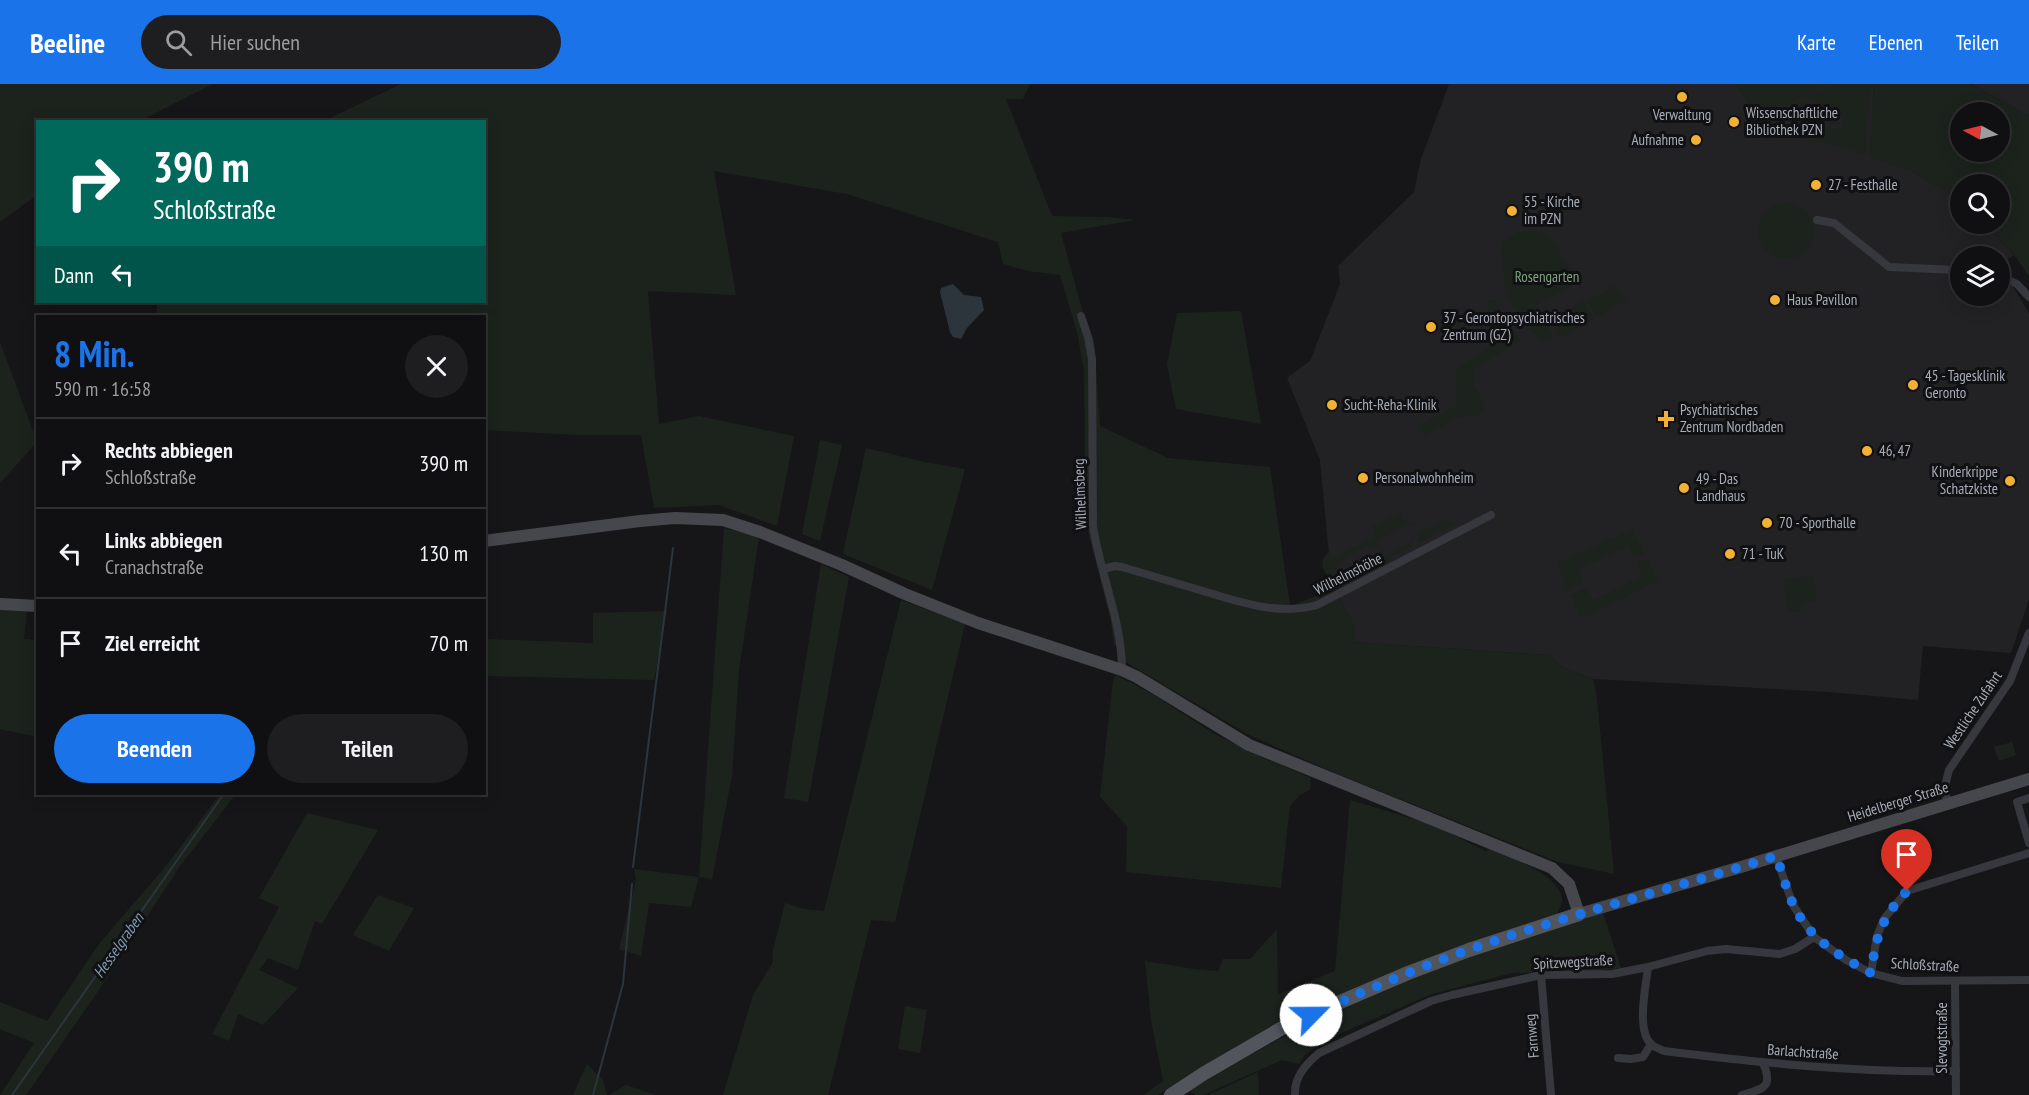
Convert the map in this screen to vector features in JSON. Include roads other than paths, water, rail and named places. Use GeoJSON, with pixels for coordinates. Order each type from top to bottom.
{"type":"FeatureCollection","features":[{"type":"Feature","properties":{"kind":"main road"},"geometry":{"type":"LineString","coordinates":[[486,541],[640,521],[675,518],[723,520],[760,532],[842,565],[978,623],[1122,670],[1249,745],[1552,868],[1569,884],[1579,914],[1469,950],[1408,973],[1291,1023],[1171,1095]]}},
{"type":"Feature","properties":{"kind":"main road"},"geometry":{"type":"LineString","coordinates":[[0,604],[36,606]]}},
{"type":"Feature","properties":{"kind":"main road","name":"Heidelberger Straße"},"geometry":{"type":"LineString","coordinates":[[1579,914],[2029,778]]}},
{"type":"Feature","properties":{"kind":"street"},"geometry":{"type":"LineString","coordinates":[[1817,220],[1830,222],[1840,227],[1889,267],[1950,270]]}},
{"type":"Feature","properties":{"kind":"street"},"geometry":{"type":"LineString","coordinates":[[2010,281],[2029,297]]}},
{"type":"Feature","properties":{"kind":"street","name":"Wilhelmsberg"},"geometry":{"type":"LineString","coordinates":[[1081,316],[1092,359],[1093,526],[1119,644],[1122,670]]}},
{"type":"Feature","properties":{"kind":"street","name":"Wilhelmshöhe"},"geometry":{"type":"LineString","coordinates":[[1103,569],[1122,567],[1233,600],[1281,610],[1306,608],[1317,605],[1491,515]]}},
{"type":"Feature","properties":{"kind":"street","name":"Westliche Zufahrt"},"geometry":{"type":"LineString","coordinates":[[1947,803],[1945,786],[1948,770],[2010,681],[2029,633]]}},
{"type":"Feature","properties":{"kind":"street"},"geometry":{"type":"LineString","coordinates":[[2029,798],[2017,802],[2029,843]]}},
{"type":"Feature","properties":{"kind":"street"},"geometry":{"type":"LineString","coordinates":[[1871,973],[1877,936],[1884,919],[1907,891],[2029,853]]}},
{"type":"Feature","properties":{"kind":"street","name":"Schloßstraße"},"geometry":{"type":"LineString","coordinates":[[1776,856],[1793,905],[1814,937],[1846,960],[1871,973],[1902,981],[2029,980]]}},
{"type":"Feature","properties":{"kind":"street","name":"Spitzwegstraße"},"geometry":{"type":"LineString","coordinates":[[1295,1095],[1294,1088],[1298,1077],[1308,1062],[1319,1053],[1431,1001],[1541,975],[1596,975],[1648,967],[1726,949],[1780,954],[1796,949],[1814,937]]}},
{"type":"Feature","properties":{"kind":"street"},"geometry":{"type":"LineString","coordinates":[[1618,1058],[1643,1057],[1651,1044],[1642,1023],[1648,967]]}},
{"type":"Feature","properties":{"kind":"street","name":"Farnweg"},"geometry":{"type":"LineString","coordinates":[[1541,975],[1551,1095]]}},
{"type":"Feature","properties":{"kind":"street","name":"Slevogtstraße"},"geometry":{"type":"LineString","coordinates":[[1956,981],[1956,1095]]}},
{"type":"Feature","properties":{"kind":"street","name":"Barlachstraße"},"geometry":{"type":"LineString","coordinates":[[1651,1044],[1664,1051],[1763,1063],[1896,1072],[1956,1071]]}},
{"type":"Feature","properties":{"kind":"street"},"geometry":{"type":"LineString","coordinates":[[1742,1095],[1764,1087],[1768,1075],[1763,1063]]}},
{"type":"Feature","properties":{"kind":"waterway"},"geometry":{"type":"LineString","coordinates":[[633,867],[673,548]]}},
{"type":"Feature","properties":{"kind":"waterway","name":"Hesselgraben"},"geometry":{"type":"LineString","coordinates":[[12,1095],[223,795]]}},
{"type":"Feature","properties":{"kind":"waterway"},"geometry":{"type":"LineString","coordinates":[[593,1095],[623,984],[632,884]]}},
{"type":"Feature","properties":{"kind":"place","name":"Verwaltung"},"geometry":{"type":"Point","coordinates":[1682,97]}},
{"type":"Feature","properties":{"kind":"place","name":"Wissenschaftliche Bibliothek PZN"},"geometry":{"type":"Point","coordinates":[1734,122]}},
{"type":"Feature","properties":{"kind":"place","name":"Aufnahme"},"geometry":{"type":"Point","coordinates":[1696,140]}},
{"type":"Feature","properties":{"kind":"place","name":"27 - Festhalle"},"geometry":{"type":"Point","coordinates":[1816,185]}},
{"type":"Feature","properties":{"kind":"place","name":"55 - Kirche im PZN"},"geometry":{"type":"Point","coordinates":[1512,211]}},
{"type":"Feature","properties":{"kind":"place","name":"Haus Pavillon"},"geometry":{"type":"Point","coordinates":[1775,300]}},
{"type":"Feature","properties":{"kind":"place","name":"37 - Gerontopsychiatrisches Zentrum (GZ)"},"geometry":{"type":"Point","coordinates":[1431,327]}},
{"type":"Feature","properties":{"kind":"place","name":"45 - Tagesklinik Geronto"},"geometry":{"type":"Point","coordinates":[1913,385]}},
{"type":"Feature","properties":{"kind":"place","name":"Sucht-Reha-Klinik"},"geometry":{"type":"Point","coordinates":[1332,405]}},
{"type":"Feature","properties":{"kind":"place","name":"Psychiatrisches Zentrum Nordbaden"},"geometry":{"type":"Point","coordinates":[1666,419]}},
{"type":"Feature","properties":{"kind":"place","name":"46, 47"},"geometry":{"type":"Point","coordinates":[1867,451]}},
{"type":"Feature","properties":{"kind":"place","name":"Personalwohnheim"},"geometry":{"type":"Point","coordinates":[1363,478]}},
{"type":"Feature","properties":{"kind":"place","name":"Kinderkrippe Schatzkiste"},"geometry":{"type":"Point","coordinates":[2010,481]}},
{"type":"Feature","properties":{"kind":"place","name":"49 - Das Landhaus"},"geometry":{"type":"Point","coordinates":[1684,488]}},
{"type":"Feature","properties":{"kind":"place","name":"70 - Sporthalle"},"geometry":{"type":"Point","coordinates":[1767,523]}},
{"type":"Feature","properties":{"kind":"place","name":"71 - TuK"},"geometry":{"type":"Point","coordinates":[1730,554]}},
{"type":"Feature","properties":{"kind":"park label","name":"Rosengarten"},"geometry":{"type":"Point","coordinates":[1547,277]}}]}
